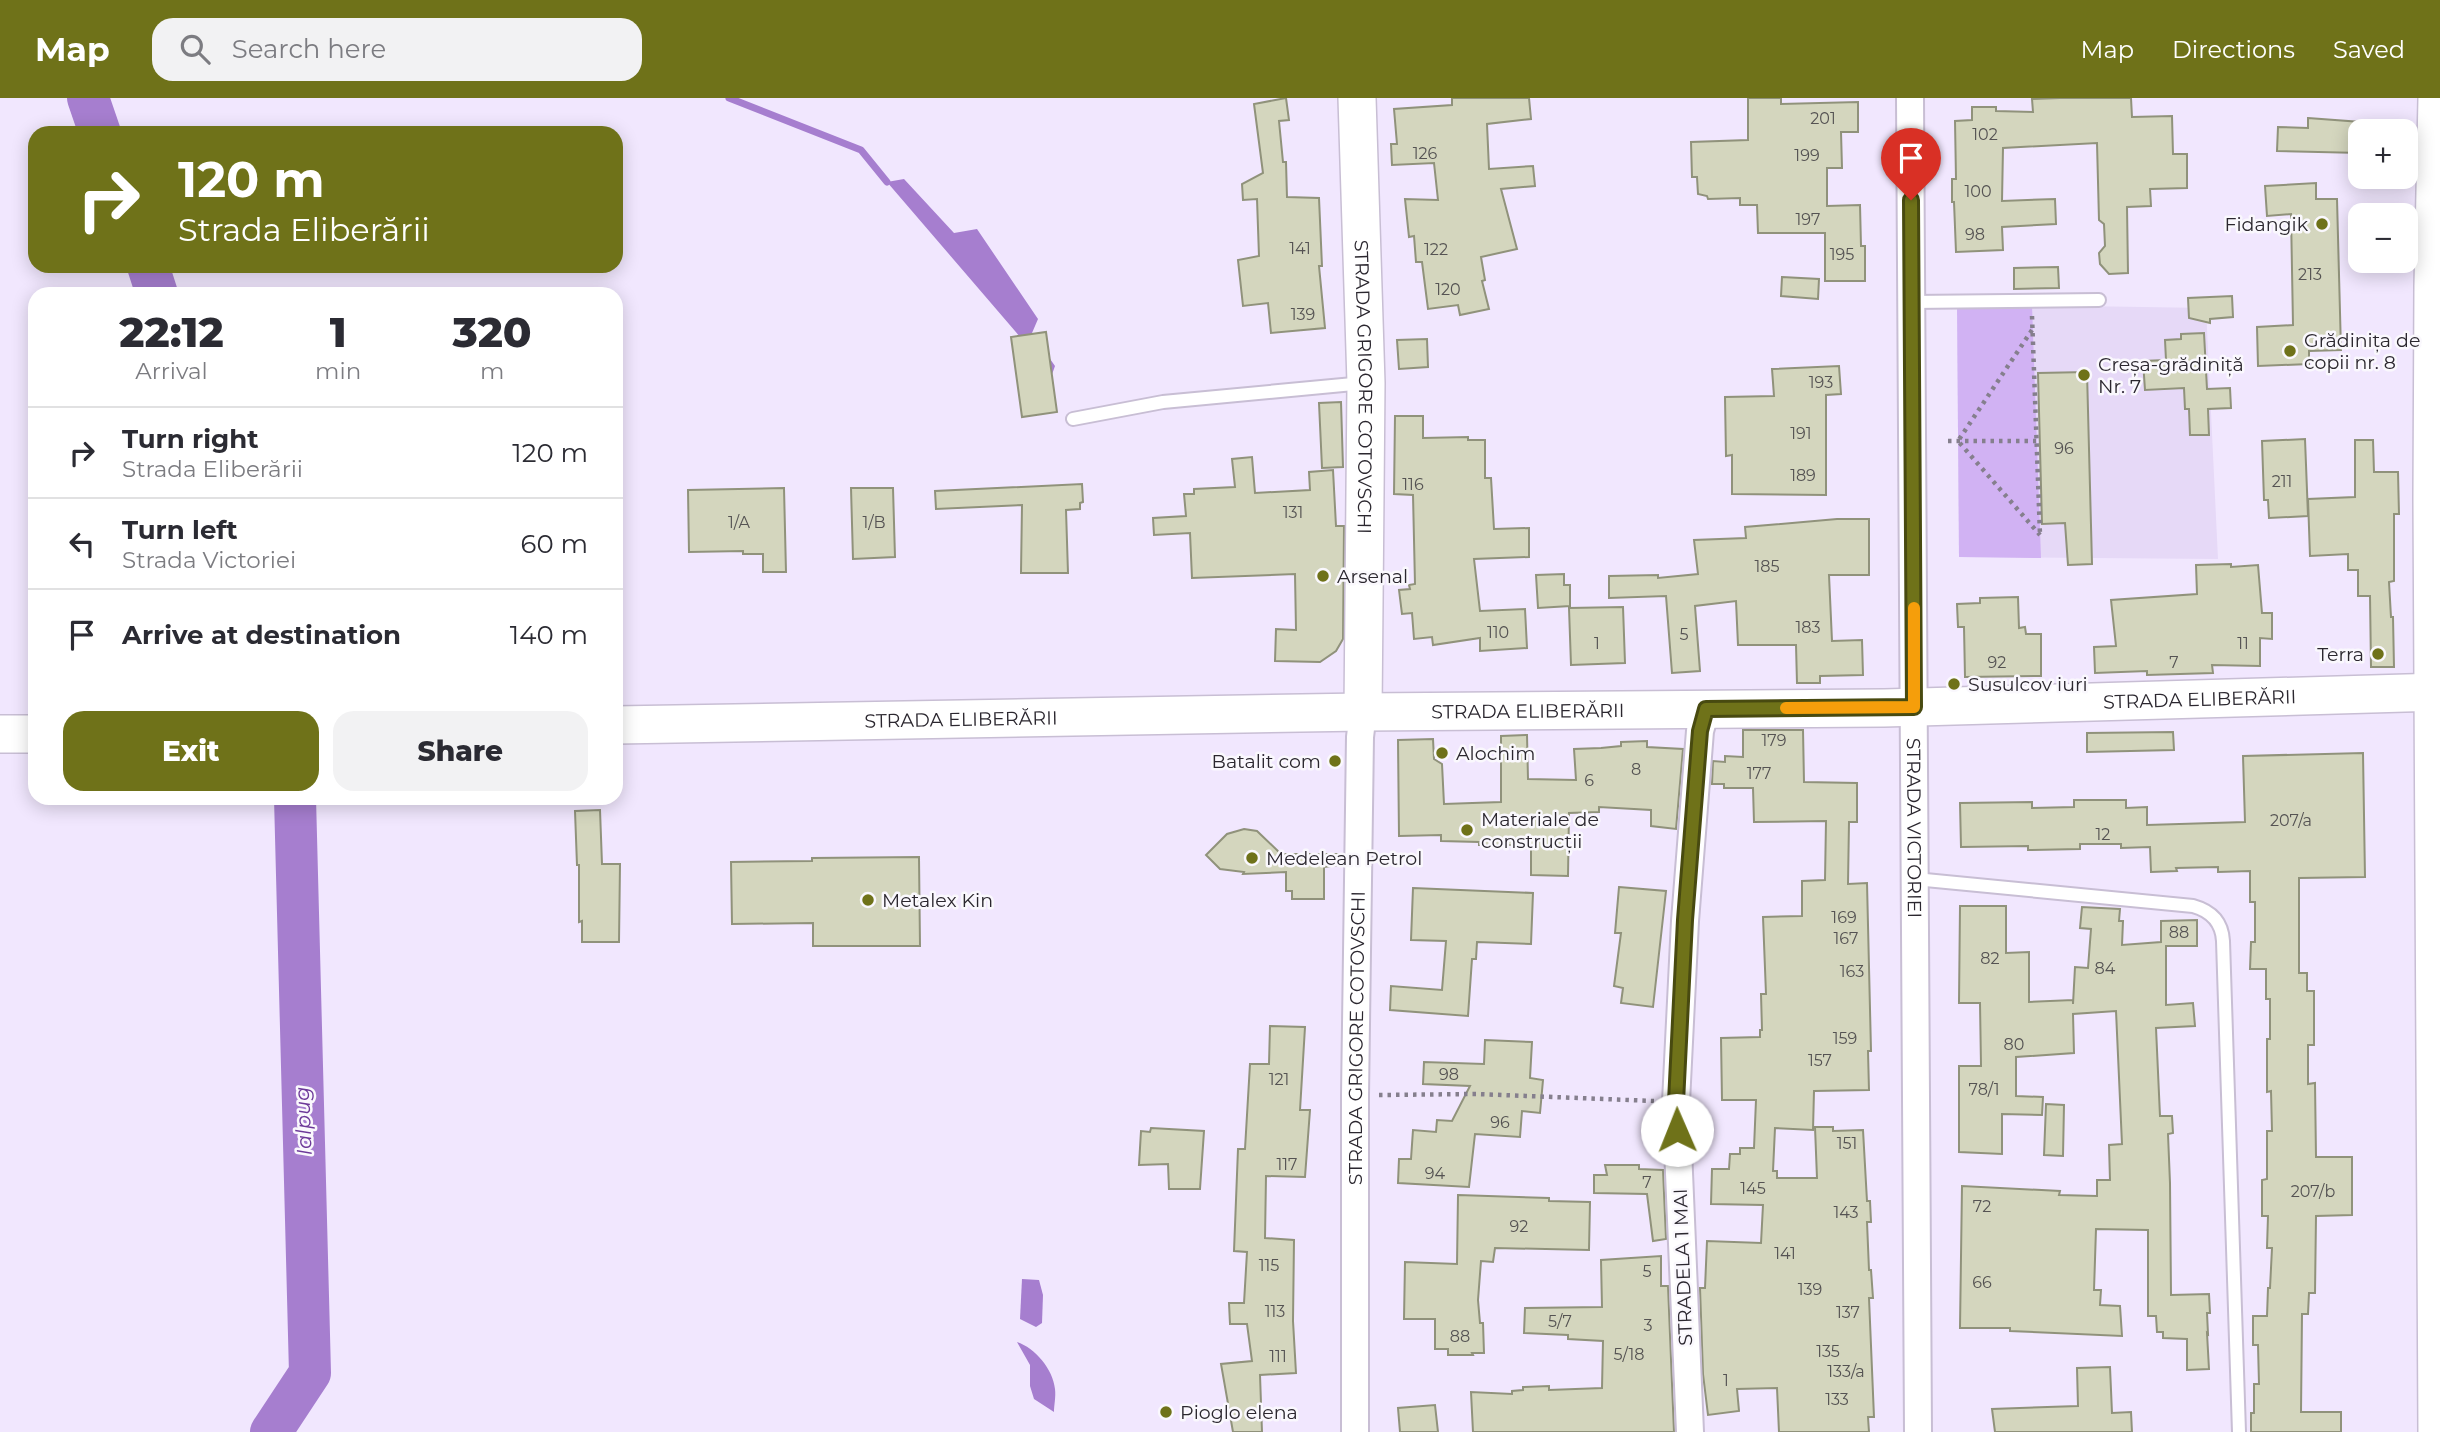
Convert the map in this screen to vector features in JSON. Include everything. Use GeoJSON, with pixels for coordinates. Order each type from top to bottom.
{"type":"FeatureCollection","features":[{"type":"Feature","properties":{"kind":"main road","name":"STRADA GRIGORE COTOVSCHI"},"geometry":{"type":"LineString","coordinates":[[1357,98],[1366,383],[1363,712]]}},
{"type":"Feature","properties":{"kind":"main road"},"geometry":{"type":"LineString","coordinates":[[2437,98],[2437,1432]]}},
{"type":"Feature","properties":{"kind":"main road","name":"STRADA ELIBERĂRII"},"geometry":{"type":"LineString","coordinates":[[623,725],[1363,712],[1914,707],[2437,692]]}},
{"type":"Feature","properties":{"kind":"main road"},"geometry":{"type":"LineString","coordinates":[[0,734],[28,734]]}},
{"type":"Feature","properties":{"kind":"street","name":"STRADA VICTORIEI"},"geometry":{"type":"LineString","coordinates":[[1910,98],[1918,1432]]}},
{"type":"Feature","properties":{"kind":"street","name":"STRADELA 1 MAI"},"geometry":{"type":"LineString","coordinates":[[1690,1432],[1676,1102],[1688,880],[1700,731],[1706,709]]}},
{"type":"Feature","properties":{"kind":"street","name":"STRADA GRIGORE COTOVSCHI"},"geometry":{"type":"LineString","coordinates":[[1355,1432],[1355,1096],[1360,737],[1363,712]]}},
{"type":"Feature","properties":{"kind":"lane"},"geometry":{"type":"LineString","coordinates":[[1911,302],[2099,300]]}},
{"type":"Feature","properties":{"kind":"lane"},"geometry":{"type":"LineString","coordinates":[[1073,419],[1163,402],[1366,383]]}},
{"type":"Feature","properties":{"kind":"lane"},"geometry":{"type":"LineString","coordinates":[[1915,879],[2193,906],[2205,910],[2217,920],[2223,941],[2239,1432]]}},
{"type":"Feature","properties":{"kind":"path"},"geometry":{"type":"LineString","coordinates":[[2032,330],[2040,536],[1958,441],[2032,330]]}},
{"type":"Feature","properties":{"kind":"path"},"geometry":{"type":"LineString","coordinates":[[1948,442],[2036,441]]}},
{"type":"Feature","properties":{"kind":"path"},"geometry":{"type":"LineString","coordinates":[[1355,1096],[1476,1094],[1676,1102]]}},
{"type":"Feature","properties":{"kind":"shaded area"},"geometry":{"type":"Polygon","coordinates":[[[904,179],[954,233],[977,229],[1038,319],[1032,333],[1055,366],[1050,380],[1021,338],[887,182],[904,179]]]}},
{"type":"Feature","properties":{"kind":"shaded area","name":"Creșa-grădiniță Nr. 7"},"geometry":{"type":"Polygon","coordinates":[[[1957,304],[2206,308],[2218,559],[1959,557],[1957,304]]]}},
{"type":"Feature","properties":{"kind":"shaded area"},"geometry":{"type":"Polygon","coordinates":[[[1957,304],[2032,305],[2041,558],[1959,557],[1957,304]]]}},
{"type":"Feature","properties":{"kind":"shaded area"},"geometry":{"type":"Polygon","coordinates":[[[1022,1279],[1039,1280],[1043,1295],[1042,1323],[1036,1327],[1020,1319],[1022,1279]]]}},
{"type":"Feature","properties":{"kind":"shaded area"},"geometry":{"type":"Polygon","coordinates":[[[1017,1342],[1036,1354],[1051,1374],[1055,1389],[1054,1412],[1034,1399],[1030,1386],[1030,1365],[1017,1342]]]}},
{"type":"Feature","properties":{"kind":"building"},"geometry":{"type":"Polygon","coordinates":[[[1286,98],[1289,120],[1279,121],[1283,162],[1286,162],[1287,197],[1319,198],[1322,266],[1319,266],[1325,328],[1271,333],[1268,303],[1243,306],[1238,260],[1259,256],[1257,199],[1243,200],[1242,184],[1263,173],[1254,104],[1286,98]]]}},
{"type":"Feature","properties":{"kind":"building"},"geometry":{"type":"Polygon","coordinates":[[[1452,98],[1529,98],[1531,119],[1487,124],[1489,169],[1533,166],[1535,186],[1501,189],[1517,249],[1481,257],[1485,280],[1482,281],[1489,309],[1460,315],[1458,305],[1428,309],[1422,262],[1416,262],[1414,236],[1409,237],[1405,199],[1438,200],[1434,163],[1392,165],[1391,144],[1397,144],[1394,109],[1452,105],[1452,98]]]}},
{"type":"Feature","properties":{"kind":"building"},"geometry":{"type":"Polygon","coordinates":[[[1748,98],[1781,98],[1781,104],[1858,102],[1858,132],[1841,132],[1842,168],[1827,168],[1827,206],[1860,205],[1861,246],[1865,246],[1865,281],[1825,281],[1825,233],[1758,233],[1757,205],[1740,205],[1740,198],[1708,199],[1707,196],[1698,194],[1697,177],[1692,177],[1691,142],[1748,140],[1748,98]]]}},
{"type":"Feature","properties":{"kind":"building"},"geometry":{"type":"Polygon","coordinates":[[[2131,98],[2132,117],[2172,116],[2173,154],[2187,154],[2187,188],[2150,189],[2151,206],[2127,207],[2128,273],[2109,274],[2100,264],[2099,253],[2105,246],[2104,224],[2099,220],[2097,143],[2003,148],[2002,201],[2055,199],[2056,224],[2002,227],[2003,250],[1956,252],[1952,202],[1952,179],[1956,179],[1955,121],[1972,120],[1972,107],[2033,112],[2032,99],[2131,98]]]}},
{"type":"Feature","properties":{"kind":"building"},"geometry":{"type":"Polygon","coordinates":[[[2308,118],[2348,121],[2348,153],[2277,151],[2278,127],[2308,128],[2308,118]]]}},
{"type":"Feature","properties":{"kind":"building"},"geometry":{"type":"Polygon","coordinates":[[[2316,183],[2316,199],[2337,199],[2341,350],[2309,351],[2309,364],[2258,366],[2257,327],[2293,325],[2291,214],[2267,216],[2265,186],[2316,183]]]}},
{"type":"Feature","properties":{"kind":"building"},"geometry":{"type":"Polygon","coordinates":[[[2058,267],[2059,288],[2014,289],[2014,268],[2058,267]]]}},
{"type":"Feature","properties":{"kind":"building"},"geometry":{"type":"Polygon","coordinates":[[[1782,277],[1819,279],[1818,299],[1781,296],[1782,277]]]}},
{"type":"Feature","properties":{"kind":"building"},"geometry":{"type":"Polygon","coordinates":[[[2232,296],[2233,317],[2210,319],[2210,323],[2189,318],[2188,298],[2232,296]]]}},
{"type":"Feature","properties":{"kind":"building"},"geometry":{"type":"Polygon","coordinates":[[[1046,332],[1057,412],[1022,417],[1011,337],[1046,332]]]}},
{"type":"Feature","properties":{"kind":"building"},"geometry":{"type":"Polygon","coordinates":[[[2204,333],[2207,389],[2230,388],[2231,408],[2208,409],[2209,435],[2190,435],[2189,409],[2185,409],[2184,388],[2145,390],[2143,361],[2166,360],[2165,340],[2181,339],[2181,334],[2204,333]]]}},
{"type":"Feature","properties":{"kind":"building"},"geometry":{"type":"Polygon","coordinates":[[[1427,339],[1428,367],[1399,369],[1397,340],[1427,339]]]}},
{"type":"Feature","properties":{"kind":"building"},"geometry":{"type":"Polygon","coordinates":[[[1839,366],[1841,394],[1826,395],[1826,495],[1732,494],[1732,455],[1726,456],[1725,397],[1774,396],[1772,369],[1839,366]]]}},
{"type":"Feature","properties":{"kind":"building"},"geometry":{"type":"Polygon","coordinates":[[[2087,372],[2092,564],[2068,565],[2065,523],[2042,524],[2038,373],[2087,372]]]}},
{"type":"Feature","properties":{"kind":"building"},"geometry":{"type":"Polygon","coordinates":[[[1341,402],[1343,467],[1322,468],[1319,403],[1341,402]]]}},
{"type":"Feature","properties":{"kind":"building"},"geometry":{"type":"Polygon","coordinates":[[[1395,416],[1423,416],[1423,438],[1468,437],[1468,440],[1485,440],[1485,478],[1491,478],[1494,529],[1529,528],[1529,557],[1474,559],[1480,611],[1525,609],[1527,648],[1480,651],[1480,638],[1433,645],[1432,637],[1414,639],[1412,613],[1402,614],[1399,590],[1410,589],[1409,585],[1415,584],[1413,495],[1394,494],[1395,416]]]}},
{"type":"Feature","properties":{"kind":"building"},"geometry":{"type":"Polygon","coordinates":[[[2305,439],[2308,516],[2269,518],[2268,500],[2264,500],[2262,441],[2305,439]]]}},
{"type":"Feature","properties":{"kind":"building"},"geometry":{"type":"Polygon","coordinates":[[[2355,440],[2373,440],[2374,472],[2398,472],[2399,514],[2394,514],[2394,581],[2389,582],[2394,667],[2371,667],[2370,596],[2358,596],[2358,570],[2348,570],[2348,554],[2310,556],[2308,499],[2355,497],[2355,440]]]}},
{"type":"Feature","properties":{"kind":"building"},"geometry":{"type":"Polygon","coordinates":[[[1252,457],[1255,493],[1310,490],[1309,472],[1333,470],[1336,526],[1344,526],[1343,639],[1336,651],[1320,662],[1275,661],[1276,629],[1296,630],[1295,574],[1192,578],[1190,533],[1154,535],[1153,518],[1186,516],[1184,494],[1194,494],[1194,489],[1235,487],[1232,459],[1252,457]]]}},
{"type":"Feature","properties":{"kind":"building"},"geometry":{"type":"Polygon","coordinates":[[[1082,484],[1083,502],[1080,503],[1080,509],[1066,510],[1068,573],[1021,573],[1022,505],[936,509],[935,491],[1082,484]]]}},
{"type":"Feature","properties":{"kind":"building"},"geometry":{"type":"Polygon","coordinates":[[[784,488],[786,572],[763,572],[763,554],[743,554],[743,551],[689,552],[688,490],[784,488]]]}},
{"type":"Feature","properties":{"kind":"building"},"geometry":{"type":"Polygon","coordinates":[[[851,488],[893,488],[895,557],[853,559],[851,488]]]}},
{"type":"Feature","properties":{"kind":"building"},"geometry":{"type":"Polygon","coordinates":[[[1869,519],[1869,575],[1829,575],[1832,641],[1862,640],[1863,675],[1820,676],[1820,683],[1797,683],[1796,645],[1738,645],[1736,601],[1695,606],[1700,671],[1672,673],[1666,596],[1609,598],[1609,576],[1658,575],[1658,578],[1698,574],[1694,540],[1746,538],[1745,527],[1869,519]]]}},
{"type":"Feature","properties":{"kind":"building"},"geometry":{"type":"Polygon","coordinates":[[[2231,564],[2231,567],[2258,565],[2262,613],[2272,613],[2272,639],[2260,638],[2260,666],[2212,665],[2213,673],[2095,673],[2094,647],[2116,646],[2111,600],[2197,594],[2196,565],[2231,564]]]}},
{"type":"Feature","properties":{"kind":"building"},"geometry":{"type":"Polygon","coordinates":[[[1564,574],[1564,585],[1570,585],[1570,606],[1538,608],[1536,575],[1564,574]]]}},
{"type":"Feature","properties":{"kind":"building"},"geometry":{"type":"Polygon","coordinates":[[[2018,597],[2019,628],[2025,627],[2026,634],[2041,634],[2041,676],[1965,677],[1964,627],[1958,627],[1957,604],[1980,603],[1980,598],[2018,597]]]}},
{"type":"Feature","properties":{"kind":"building"},"geometry":{"type":"Polygon","coordinates":[[[1623,607],[1625,663],[1571,665],[1569,608],[1623,607]]]}},
{"type":"Feature","properties":{"kind":"building"},"geometry":{"type":"Polygon","coordinates":[[[1743,730],[1803,730],[1804,782],[1857,783],[1857,822],[1849,822],[1848,884],[1867,883],[1871,1051],[1868,1051],[1869,1090],[1814,1091],[1813,1130],[1775,1128],[1773,1171],[1777,1171],[1777,1178],[1817,1178],[1815,1127],[1833,1127],[1833,1131],[1863,1130],[1867,1201],[1870,1201],[1871,1222],[1867,1222],[1873,1298],[1869,1298],[1874,1417],[1868,1417],[1869,1432],[1779,1432],[1777,1388],[1737,1389],[1739,1411],[1708,1415],[1703,1374],[1700,1288],[1705,1288],[1707,1241],[1761,1243],[1763,1205],[1711,1204],[1712,1169],[1729,1169],[1730,1154],[1740,1154],[1740,1148],[1754,1148],[1756,1100],[1722,1100],[1721,1038],[1760,1037],[1761,994],[1766,994],[1763,917],[1802,916],[1802,881],[1825,880],[1826,821],[1754,822],[1753,788],[1724,788],[1724,784],[1712,784],[1713,761],[1725,762],[1725,756],[1743,757],[1743,730]]]}},
{"type":"Feature","properties":{"kind":"building"},"geometry":{"type":"Polygon","coordinates":[[[2173,732],[2174,750],[2087,752],[2087,733],[2173,732]]]}},
{"type":"Feature","properties":{"kind":"building"},"geometry":{"type":"Polygon","coordinates":[[[1527,735],[1528,779],[1576,780],[1574,749],[1621,746],[1621,742],[1647,741],[1647,747],[1683,749],[1676,829],[1651,826],[1651,810],[1599,807],[1599,812],[1569,813],[1568,876],[1531,875],[1531,847],[1528,845],[1479,845],[1479,842],[1441,841],[1441,835],[1399,836],[1398,740],[1433,739],[1434,759],[1442,764],[1444,804],[1501,802],[1501,736],[1527,735]]]}},
{"type":"Feature","properties":{"kind":"building"},"geometry":{"type":"Polygon","coordinates":[[[2363,753],[2365,877],[2299,878],[2299,973],[2307,973],[2307,991],[2314,991],[2314,1045],[2308,1045],[2308,1084],[2315,1083],[2316,1157],[2352,1157],[2352,1215],[2316,1216],[2315,1293],[2309,1293],[2308,1314],[2302,1314],[2301,1412],[2341,1412],[2341,1432],[2251,1432],[2254,1384],[2259,1384],[2258,1345],[2253,1345],[2253,1316],[2267,1316],[2270,1288],[2272,1248],[2267,1248],[2268,1216],[2262,1216],[2262,1180],[2267,1179],[2267,1131],[2272,1131],[2271,1091],[2267,1092],[2270,999],[2266,999],[2266,969],[2250,969],[2251,942],[2255,942],[2255,902],[2250,902],[2250,871],[2218,872],[2218,867],[2176,868],[2177,871],[2151,872],[2150,847],[2121,848],[2121,844],[2080,844],[2080,849],[2028,850],[2028,846],[1961,847],[1960,803],[2032,802],[2032,808],[2074,807],[2074,800],[2126,800],[2126,808],[2147,807],[2147,825],[2245,822],[2243,756],[2363,753]]]}},
{"type":"Feature","properties":{"kind":"building"},"geometry":{"type":"Polygon","coordinates":[[[600,810],[602,864],[620,864],[619,942],[582,942],[582,921],[579,922],[575,811],[600,810]]]}},
{"type":"Feature","properties":{"kind":"building"},"geometry":{"type":"Polygon","coordinates":[[[1244,829],[1257,831],[1281,854],[1338,854],[1339,865],[1324,867],[1324,899],[1292,899],[1292,891],[1286,891],[1286,872],[1243,874],[1244,872],[1220,869],[1206,855],[1227,834],[1244,829]]]}},
{"type":"Feature","properties":{"kind":"building"},"geometry":{"type":"Polygon","coordinates":[[[919,857],[920,946],[813,946],[813,923],[732,924],[731,862],[919,857]]]}},
{"type":"Feature","properties":{"kind":"building"},"geometry":{"type":"Polygon","coordinates":[[[1619,887],[1666,891],[1653,1007],[1621,1003],[1623,988],[1614,986],[1621,933],[1615,933],[1619,887]]]}},
{"type":"Feature","properties":{"kind":"building"},"geometry":{"type":"Polygon","coordinates":[[[1413,888],[1533,893],[1531,944],[1477,942],[1476,959],[1472,959],[1468,1016],[1390,1010],[1391,986],[1442,990],[1446,941],[1411,940],[1413,888]]]}},
{"type":"Feature","properties":{"kind":"building"},"geometry":{"type":"Polygon","coordinates":[[[1960,906],[2006,906],[2006,953],[2029,952],[2029,1002],[2073,1000],[2073,1004],[2075,967],[2088,968],[2091,929],[2080,928],[2082,907],[2120,909],[2119,921],[2123,921],[2122,945],[2161,942],[2161,921],[2197,920],[2197,946],[2166,946],[2166,1005],[2193,1003],[2195,1026],[2156,1028],[2160,1116],[2172,1116],[2173,1133],[2168,1134],[2171,1295],[2209,1294],[2209,1369],[2187,1370],[2187,1339],[2163,1338],[2163,1332],[2157,1332],[2156,1316],[2148,1316],[2148,1230],[2096,1229],[2094,1290],[2101,1290],[2100,1305],[2120,1306],[2122,1336],[2010,1331],[2010,1328],[1960,1328],[1962,1186],[2060,1191],[2059,1195],[2097,1196],[2097,1180],[2110,1180],[2109,1145],[2122,1144],[2116,1011],[2073,1014],[2074,1053],[2016,1057],[2016,1096],[2043,1097],[2042,1115],[2002,1114],[2002,1154],[1959,1152],[1959,1066],[1981,1066],[1980,1003],[1959,1003],[1960,906]]]}},
{"type":"Feature","properties":{"kind":"building"},"geometry":{"type":"Polygon","coordinates":[[[1270,1026],[1305,1027],[1300,1110],[1310,1110],[1305,1177],[1266,1176],[1265,1238],[1294,1240],[1293,1321],[1296,1373],[1260,1375],[1262,1432],[1233,1432],[1221,1364],[1252,1361],[1247,1324],[1230,1324],[1229,1303],[1244,1303],[1247,1252],[1234,1251],[1238,1149],[1245,1149],[1250,1064],[1269,1064],[1270,1026]]]}},
{"type":"Feature","properties":{"kind":"building"},"geometry":{"type":"Polygon","coordinates":[[[1485,1040],[1532,1042],[1530,1078],[1543,1080],[1540,1113],[1522,1111],[1520,1137],[1475,1134],[1469,1187],[1398,1183],[1399,1159],[1411,1159],[1413,1130],[1436,1132],[1437,1120],[1452,1121],[1470,1086],[1423,1084],[1424,1062],[1484,1064],[1485,1040]]]}},
{"type":"Feature","properties":{"kind":"building"},"geometry":{"type":"Polygon","coordinates":[[[2046,1104],[2064,1105],[2063,1156],[2044,1155],[2046,1104]]]}},
{"type":"Feature","properties":{"kind":"building"},"geometry":{"type":"Polygon","coordinates":[[[1151,1128],[1204,1131],[1200,1189],[1169,1189],[1168,1164],[1139,1165],[1141,1131],[1150,1132],[1151,1128]]]}},
{"type":"Feature","properties":{"kind":"building"},"geometry":{"type":"Polygon","coordinates":[[[1605,1165],[1639,1165],[1639,1169],[1663,1170],[1666,1239],[1653,1241],[1647,1194],[1594,1193],[1594,1175],[1607,1175],[1605,1165]]]}},
{"type":"Feature","properties":{"kind":"building"},"geometry":{"type":"Polygon","coordinates":[[[1458,1195],[1590,1202],[1589,1250],[1495,1248],[1493,1262],[1481,1261],[1478,1300],[1480,1323],[1483,1323],[1484,1353],[1472,1353],[1473,1355],[1448,1355],[1448,1349],[1435,1349],[1435,1319],[1404,1319],[1405,1262],[1457,1264],[1458,1195]]]}},
{"type":"Feature","properties":{"kind":"building"},"geometry":{"type":"Polygon","coordinates":[[[1661,1256],[1661,1286],[1668,1286],[1674,1432],[1473,1432],[1471,1392],[1512,1394],[1512,1391],[1523,1390],[1523,1387],[1549,1386],[1549,1390],[1602,1388],[1603,1341],[1568,1339],[1568,1335],[1524,1333],[1525,1308],[1602,1307],[1601,1260],[1661,1256]]]}},
{"type":"Feature","properties":{"kind":"building"},"geometry":{"type":"Polygon","coordinates":[[[2110,1367],[2112,1413],[2131,1412],[2132,1432],[1995,1432],[1992,1409],[2078,1406],[2077,1368],[2110,1367]]]}},
{"type":"Feature","properties":{"kind":"building"},"geometry":{"type":"Polygon","coordinates":[[[1435,1405],[1438,1432],[1400,1432],[1398,1408],[1435,1405]]]}},
{"type":"Feature","properties":{"kind":"waterway","name":"Ialpug"},"geometry":{"type":"LineString","coordinates":[[88,98],[98,126]]}},
{"type":"Feature","properties":{"kind":"waterway"},"geometry":{"type":"LineString","coordinates":[[729,98],[861,150],[887,182]]}},
{"type":"Feature","properties":{"kind":"waterway","name":"Ialpug"},"geometry":{"type":"LineString","coordinates":[[150,273],[155,287]]}},
{"type":"Feature","properties":{"kind":"waterway","name":"Ialpug"},"geometry":{"type":"LineString","coordinates":[[271,1432],[310,1373],[295,805]]}},
{"type":"Feature","properties":{"kind":"slow traffic"},"geometry":{"type":"LineString","coordinates":[[1786,708],[1914,707],[1914,608]]}},
{"type":"Feature","properties":{"kind":"place","name":"Fidangik"},"geometry":{"type":"Point","coordinates":[2322,224]}},
{"type":"Feature","properties":{"kind":"place","name":"Grădinița de copii nr. 8"},"geometry":{"type":"Point","coordinates":[2290,351]}},
{"type":"Feature","properties":{"kind":"place","name":"Creșa-grădiniță Nr. 7"},"geometry":{"type":"Point","coordinates":[2084,375]}},
{"type":"Feature","properties":{"kind":"place","name":"Arsenal"},"geometry":{"type":"Point","coordinates":[1323,576]}},
{"type":"Feature","properties":{"kind":"place","name":"Terra"},"geometry":{"type":"Point","coordinates":[2378,654]}},
{"type":"Feature","properties":{"kind":"place","name":"Susulcov iuri"},"geometry":{"type":"Point","coordinates":[1954,684]}},
{"type":"Feature","properties":{"kind":"place","name":"Alochim"},"geometry":{"type":"Point","coordinates":[1442,753]}},
{"type":"Feature","properties":{"kind":"place","name":"Batalit com"},"geometry":{"type":"Point","coordinates":[1335,761]}},
{"type":"Feature","properties":{"kind":"place","name":"Materiale de construcții"},"geometry":{"type":"Point","coordinates":[1467,830]}},
{"type":"Feature","properties":{"kind":"place","name":"Medelean Petrol"},"geometry":{"type":"Point","coordinates":[1252,858]}},
{"type":"Feature","properties":{"kind":"place","name":"Metalex Kin"},"geometry":{"type":"Point","coordinates":[868,900]}},
{"type":"Feature","properties":{"kind":"place","name":"Pioglo elena"},"geometry":{"type":"Point","coordinates":[1166,1412]}},
{"type":"Feature","properties":{"kind":"route"},"geometry":{"type":"LineString","coordinates":[[1677,1130],[1685,920],[1700,731],[1706,709],[1914,707],[1911,200]]}}]}
